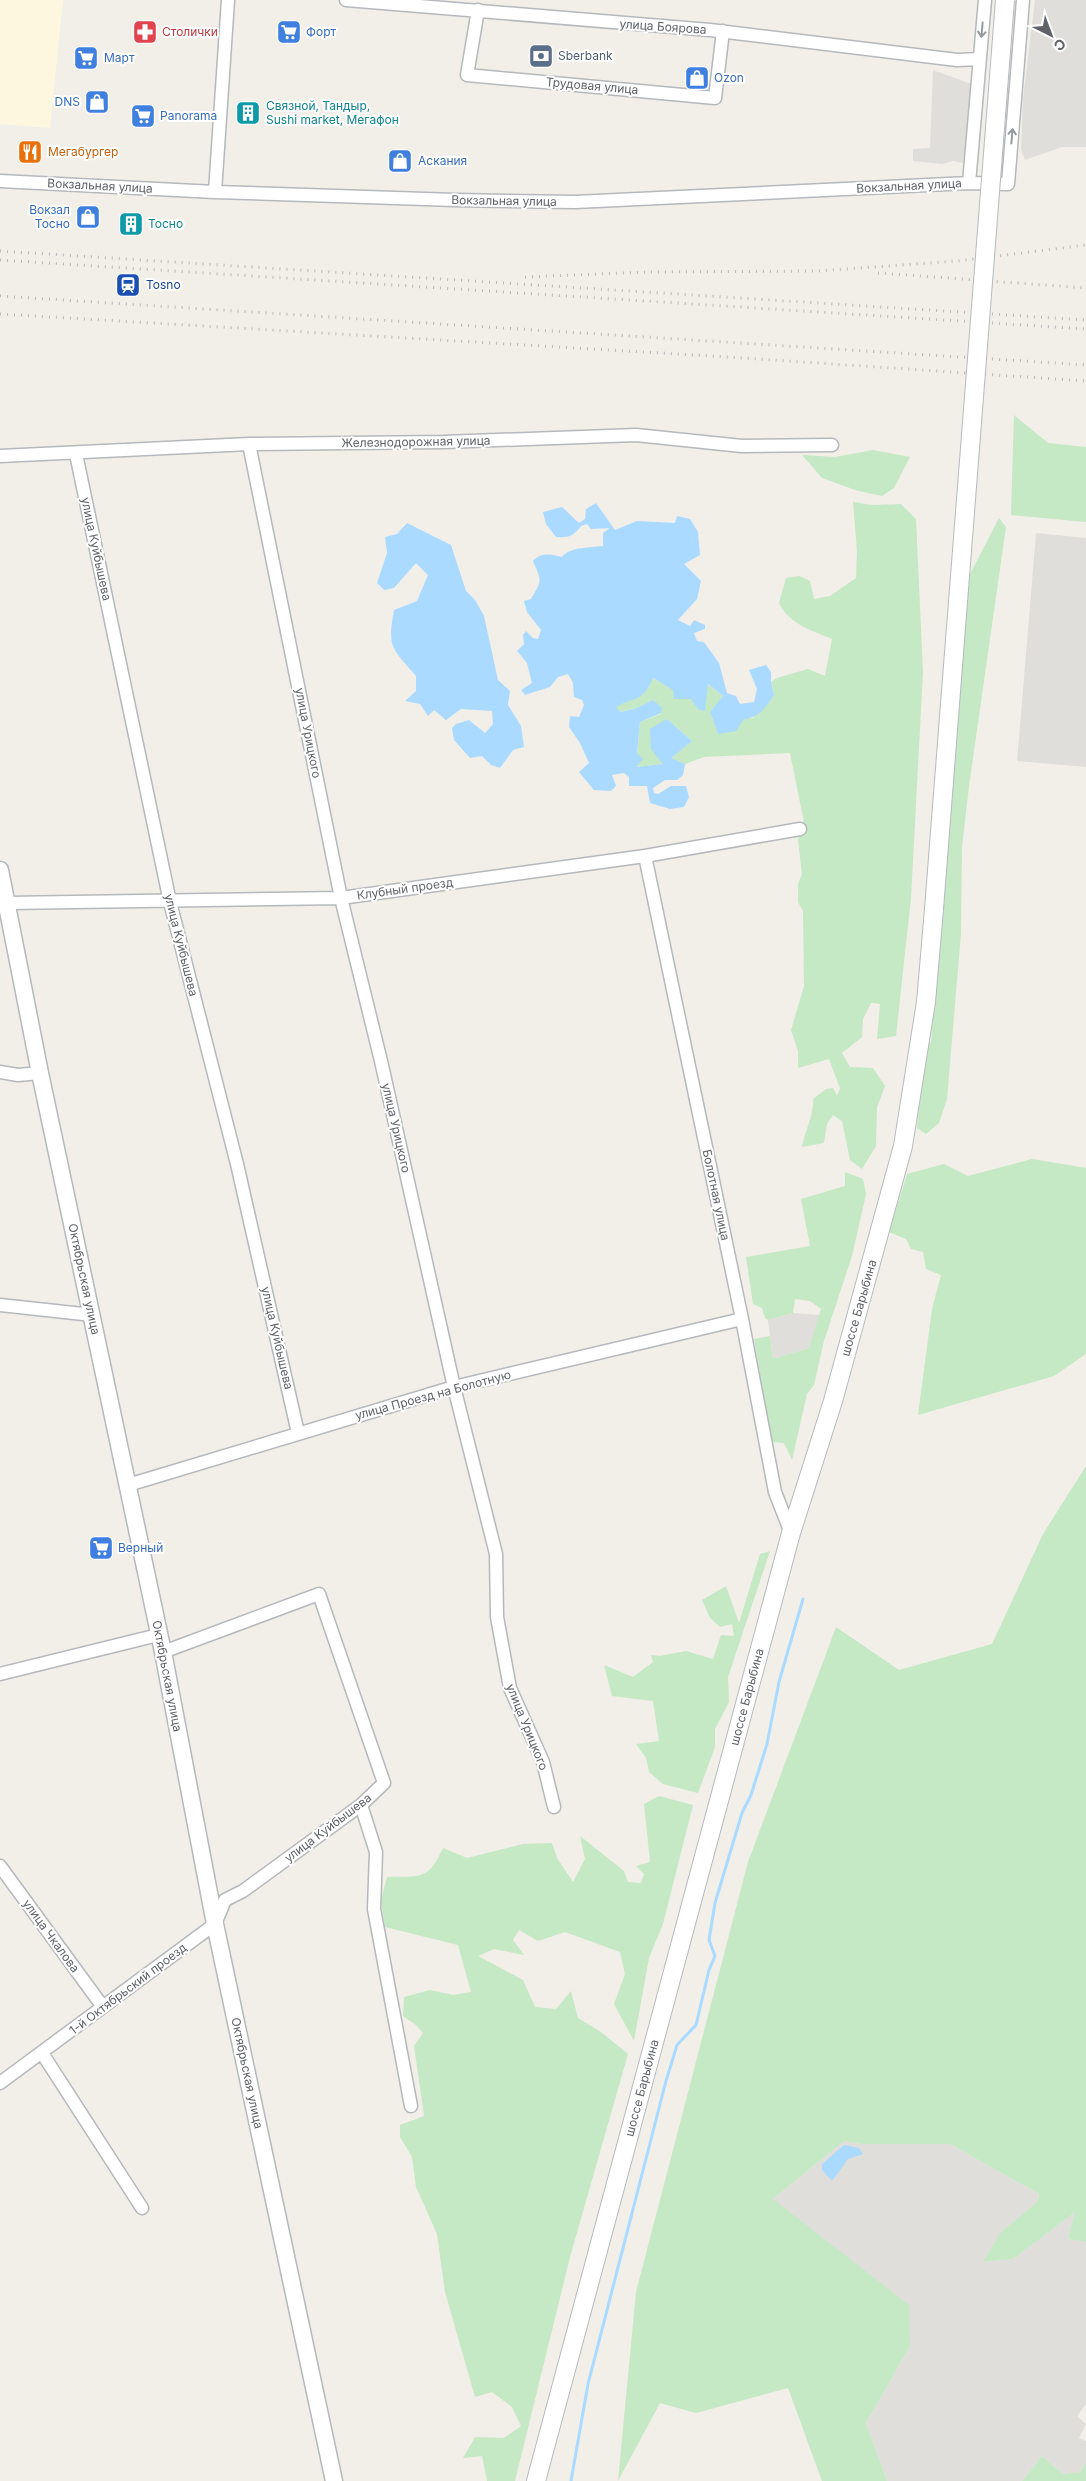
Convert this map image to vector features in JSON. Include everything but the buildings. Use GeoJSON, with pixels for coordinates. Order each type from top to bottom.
{"type":"FeatureCollection","features":[{"type":"Feature","properties":{"kind":"main road","name":"шоссе Барыбина"},"geometry":{"type":"LineString","coordinates":[[536,2481],[791,1533],[833,1401],[903,1146],[926,1002],[1005,0]]}},
{"type":"Feature","properties":{"kind":"street"},"geometry":{"type":"LineString","coordinates":[[215,192],[228,0]]}},
{"type":"Feature","properties":{"kind":"street","name":"улица Боярова"},"geometry":{"type":"LineString","coordinates":[[346,0],[723,32],[957,60],[980,59]]}},
{"type":"Feature","properties":{"kind":"street"},"geometry":{"type":"LineString","coordinates":[[969,183],[985,0]]}},
{"type":"Feature","properties":{"kind":"street","name":"Вокзальная улица"},"geometry":{"type":"LineString","coordinates":[[0,181],[215,192],[575,202],[969,183],[1008,184],[1023,0]]}},
{"type":"Feature","properties":{"kind":"street","name":"Трудовая улица"},"geometry":{"type":"LineString","coordinates":[[478,10],[467,75],[715,98],[723,32]]}},
{"type":"Feature","properties":{"kind":"street","name":"Железнодорожная улица"},"geometry":{"type":"LineString","coordinates":[[0,456],[76,454],[249,444],[443,442],[636,435],[742,446],[832,445]]}},
{"type":"Feature","properties":{"kind":"street","name":"улица Урицкого"},"geometry":{"type":"LineString","coordinates":[[249,444],[341,898],[381,1061],[454,1387],[496,1554],[496,1617],[510,1688],[543,1762],[554,1807]]}},
{"type":"Feature","properties":{"kind":"street","name":"улица Куйбышева"},"geometry":{"type":"LineString","coordinates":[[76,454],[170,902],[237,1164],[298,1433]]}},
{"type":"Feature","properties":{"kind":"street","name":"Клубный проезд"},"geometry":{"type":"LineString","coordinates":[[7,903],[341,898],[645,856],[800,829]]}},
{"type":"Feature","properties":{"kind":"street","name":"Болотная улица"},"geometry":{"type":"LineString","coordinates":[[645,856],[742,1319],[775,1492],[791,1533]]}},
{"type":"Feature","properties":{"kind":"street","name":"Октябрьская улица"},"geometry":{"type":"LineString","coordinates":[[0,870],[40,1073],[163,1652],[215,1924],[334,2481]]}},
{"type":"Feature","properties":{"kind":"street"},"geometry":{"type":"LineString","coordinates":[[0,1072],[18,1075],[40,1073]]}},
{"type":"Feature","properties":{"kind":"street"},"geometry":{"type":"LineString","coordinates":[[0,1305],[92,1315]]}},
{"type":"Feature","properties":{"kind":"street","name":"улица Проезд на Болотную"},"geometry":{"type":"LineString","coordinates":[[128,1485],[454,1387],[742,1319]]}},
{"type":"Feature","properties":{"kind":"street","name":"улица Куйбышева"},"geometry":{"type":"LineString","coordinates":[[163,1652],[319,1594],[384,1783],[362,1805],[243,1891],[225,1900],[215,1924]]}},
{"type":"Feature","properties":{"kind":"street"},"geometry":{"type":"LineString","coordinates":[[0,1674],[158,1635]]}},
{"type":"Feature","properties":{"kind":"street"},"geometry":{"type":"LineString","coordinates":[[362,1805],[376,1852],[374,1909],[411,2106]]}},
{"type":"Feature","properties":{"kind":"street","name":"улица Чкалова"},"geometry":{"type":"LineString","coordinates":[[0,1866],[103,2008]]}},
{"type":"Feature","properties":{"kind":"street","name":"1-й Октябрьский проезд"},"geometry":{"type":"LineString","coordinates":[[0,2083],[215,1924]]}},
{"type":"Feature","properties":{"kind":"street"},"geometry":{"type":"LineString","coordinates":[[42,2053],[142,2208]]}},
{"type":"Feature","properties":{"kind":"shaded area"},"geometry":{"type":"Polygon","coordinates":[[[0,0],[63,0],[50,128],[0,124],[0,0]]]}},
{"type":"Feature","properties":{"kind":"shaded area"},"geometry":{"type":"Polygon","coordinates":[[[1035,0],[1086,0],[1086,147],[1062,147],[1025,160],[1021,150],[1023,99],[1035,0]]]}},
{"type":"Feature","properties":{"kind":"shaded area"},"geometry":{"type":"Polygon","coordinates":[[[933,70],[974,85],[963,163],[953,161],[942,164],[913,161],[913,149],[930,148],[933,70]]]}},
{"type":"Feature","properties":{"kind":"shaded area"},"geometry":{"type":"Polygon","coordinates":[[[1036,533],[1086,538],[1086,767],[1017,761],[1036,533]]]}},
{"type":"Feature","properties":{"kind":"shaded area"},"geometry":{"type":"Polygon","coordinates":[[[793,1313],[820,1315],[809,1348],[773,1359],[768,1320],[793,1313]]]}},
{"type":"Feature","properties":{"kind":"shaded area"},"geometry":{"type":"Polygon","coordinates":[[[844,2141],[861,2144],[950,2144],[1039,2194],[1038,2201],[1000,2233],[984,2262],[1013,2259],[1076,2211],[1068,2239],[1086,2242],[1086,2404],[1077,2416],[1086,2424],[1079,2438],[1086,2441],[1086,2463],[1080,2472],[1063,2474],[1042,2456],[1022,2481],[887,2481],[866,2423],[910,2346],[773,2199],[844,2141]]]}},
{"type":"Feature","properties":{"kind":"green space"},"geometry":{"type":"Polygon","coordinates":[[[1014,415],[1048,443],[1086,447],[1086,522],[1011,515],[1014,415]]]}},
{"type":"Feature","properties":{"kind":"green space"},"geometry":{"type":"Polygon","coordinates":[[[873,450],[910,457],[894,488],[882,496],[858,491],[822,478],[802,455],[835,457],[873,450]]]}},
{"type":"Feature","properties":{"kind":"green space"},"geometry":{"type":"Polygon","coordinates":[[[853,502],[873,505],[901,504],[916,519],[923,672],[911,898],[896,1036],[877,1039],[880,1004],[871,1003],[863,1019],[862,1037],[842,1053],[850,1067],[873,1068],[885,1086],[877,1107],[876,1146],[862,1169],[850,1160],[842,1121],[833,1115],[827,1124],[824,1143],[802,1147],[812,1111],[813,1099],[826,1089],[833,1088],[837,1096],[840,1088],[829,1059],[798,1068],[798,1051],[791,1030],[804,986],[803,911],[798,902],[798,884],[802,874],[798,840],[804,822],[790,753],[704,757],[685,764],[670,758],[692,741],[667,719],[664,764],[636,767],[640,722],[661,714],[653,700],[634,709],[619,712],[615,707],[642,695],[652,678],[692,699],[698,709],[707,684],[723,696],[710,712],[718,734],[744,718],[753,718],[774,695],[771,682],[777,678],[808,669],[825,676],[832,639],[795,621],[783,610],[779,603],[786,578],[799,576],[810,581],[814,599],[830,596],[856,578],[857,551],[853,502]]]}},
{"type":"Feature","properties":{"kind":"green space"},"geometry":{"type":"Polygon","coordinates":[[[999,518],[1006,527],[962,847],[961,934],[947,1099],[939,1123],[926,1134],[917,1128],[925,1048],[931,1042],[968,578],[999,518]]]}},
{"type":"Feature","properties":{"kind":"green space"},"geometry":{"type":"Polygon","coordinates":[[[1032,1159],[1086,1168],[1086,1354],[1054,1376],[918,1415],[932,1309],[941,1275],[926,1269],[923,1252],[911,1249],[906,1239],[889,1232],[907,1174],[944,1164],[968,1176],[1032,1159]]]}},
{"type":"Feature","properties":{"kind":"green space"},"geometry":{"type":"Polygon","coordinates":[[[845,1172],[863,1179],[866,1194],[852,1256],[824,1341],[814,1385],[807,1394],[792,1460],[784,1443],[772,1442],[754,1339],[770,1336],[773,1359],[809,1348],[821,1309],[810,1301],[795,1299],[793,1313],[768,1320],[765,1318],[762,1308],[753,1304],[746,1257],[810,1246],[801,1199],[845,1186],[845,1172]]]}},
{"type":"Feature","properties":{"kind":"green space"},"geometry":{"type":"Polygon","coordinates":[[[1086,1466],[1086,2242],[1068,2239],[1075,2212],[1013,2259],[983,2262],[1000,2233],[1038,2201],[1039,2194],[950,2144],[861,2144],[844,2141],[773,2199],[909,2305],[910,2346],[866,2423],[887,2481],[822,2481],[788,2388],[696,2413],[660,2403],[618,2481],[636,2292],[748,1862],[836,1627],[899,1670],[992,1644],[1043,1534],[1086,1466]]]}},
{"type":"Feature","properties":{"kind":"green space"},"geometry":{"type":"Polygon","coordinates":[[[770,1551],[728,1677],[729,1702],[715,1729],[715,1747],[698,1793],[663,1784],[649,1772],[646,1758],[636,1744],[659,1741],[653,1701],[612,1696],[604,1665],[633,1677],[653,1662],[651,1655],[660,1656],[686,1651],[713,1659],[721,1635],[734,1636],[732,1624],[720,1627],[710,1618],[702,1600],[726,1586],[739,1623],[760,1554],[770,1551]]]}},
{"type":"Feature","properties":{"kind":"green space"},"geometry":{"type":"Polygon","coordinates":[[[659,1796],[693,1805],[663,1924],[649,1958],[634,2041],[614,2004],[625,1974],[620,1952],[565,1932],[538,1941],[519,1930],[513,1940],[524,1955],[494,1949],[478,1956],[523,1980],[535,2007],[556,2009],[571,1991],[578,2018],[601,2032],[628,2054],[570,2257],[515,2481],[487,2481],[482,2456],[463,2458],[475,2437],[504,2438],[521,2426],[512,2407],[492,2392],[475,2397],[445,2292],[437,2234],[416,2187],[412,2157],[400,2137],[400,2125],[424,2116],[414,2046],[423,2033],[416,2025],[403,2016],[404,1997],[430,1990],[453,1995],[471,1992],[458,1945],[385,1927],[381,1900],[387,1877],[408,1877],[422,1874],[433,1866],[443,1848],[467,1858],[523,1844],[552,1843],[557,1858],[573,1882],[585,1859],[580,1836],[624,1871],[628,1882],[641,1883],[644,1874],[636,1866],[650,1862],[644,1804],[659,1796]]]}},
{"type":"Feature","properties":{"kind":"green space"},"geometry":{"type":"Polygon","coordinates":[[[1042,2456],[1063,2474],[1080,2472],[1086,2463],[1086,2481],[1022,2481],[1042,2456]]]}},
{"type":"Feature","properties":{"kind":"water"},"geometry":{"type":"Polygon","coordinates":[[[596,503],[615,530],[637,521],[675,523],[677,516],[690,519],[698,532],[700,555],[684,564],[701,581],[697,599],[678,620],[690,626],[694,620],[705,625],[705,629],[694,633],[697,641],[704,642],[719,663],[727,693],[736,696],[740,704],[754,702],[757,689],[749,670],[766,665],[771,672],[774,695],[765,708],[758,714],[744,719],[736,731],[718,734],[710,712],[723,696],[708,684],[705,711],[698,709],[691,699],[674,699],[673,690],[653,678],[642,695],[616,707],[620,712],[634,709],[653,700],[662,708],[661,713],[640,722],[637,753],[643,759],[636,767],[663,764],[651,749],[650,729],[667,719],[692,741],[671,758],[685,764],[683,775],[677,780],[665,780],[653,788],[654,793],[658,794],[671,786],[686,786],[689,797],[684,807],[670,809],[650,803],[647,786],[629,786],[629,777],[624,773],[612,775],[616,786],[611,791],[594,790],[579,772],[589,763],[580,743],[569,727],[570,716],[579,717],[584,705],[582,700],[574,697],[573,683],[568,674],[558,677],[550,687],[525,695],[521,690],[532,683],[527,663],[517,651],[524,644],[523,635],[526,631],[533,638],[538,639],[541,630],[527,612],[524,601],[531,599],[540,581],[533,561],[543,555],[562,557],[576,549],[603,546],[603,533],[610,528],[591,529],[587,524],[581,526],[570,536],[556,537],[546,524],[543,512],[562,507],[579,523],[585,519],[586,509],[596,503]]]}},
{"type":"Feature","properties":{"kind":"water"},"geometry":{"type":"Polygon","coordinates":[[[407,523],[451,545],[466,591],[475,600],[484,616],[498,680],[510,691],[508,705],[521,726],[524,747],[513,750],[500,768],[491,765],[482,756],[470,758],[454,740],[452,728],[456,724],[469,720],[485,733],[493,724],[492,711],[461,709],[446,720],[434,710],[428,716],[420,704],[405,701],[416,691],[416,676],[393,647],[391,632],[394,610],[417,601],[428,575],[416,563],[394,588],[384,590],[377,583],[387,553],[385,537],[397,534],[407,523]]]}},
{"type":"Feature","properties":{"kind":"water"},"geometry":{"type":"Polygon","coordinates":[[[844,2145],[859,2148],[863,2154],[848,2159],[832,2181],[822,2170],[822,2164],[844,2145]]]}},
{"type":"Feature","properties":{"kind":"waterway"},"geometry":{"type":"LineString","coordinates":[[571,2481],[588,2384],[666,2081],[677,2045],[696,2025],[709,1970],[715,1956],[709,1940],[715,1903],[742,1813],[751,1795],[767,1744],[779,1682],[803,1599]]}},
{"type":"Feature","properties":{"kind":"railway"},"geometry":{"type":"LineString","coordinates":[[525,277],[648,272],[818,271],[957,261],[1086,245]]}},
{"type":"Feature","properties":{"kind":"railway"},"geometry":{"type":"LineString","coordinates":[[0,251],[1086,320]]}},
{"type":"Feature","properties":{"kind":"railway"},"geometry":{"type":"LineString","coordinates":[[0,260],[1086,329]]}},
{"type":"Feature","properties":{"kind":"railway"},"geometry":{"type":"LineString","coordinates":[[878,273],[1086,288]]}},
{"type":"Feature","properties":{"kind":"railway"},"geometry":{"type":"LineString","coordinates":[[0,296],[1086,365]]}},
{"type":"Feature","properties":{"kind":"railway"},"geometry":{"type":"LineString","coordinates":[[0,314],[728,357],[1086,381]]}},
{"type":"Feature","properties":{"kind":"place","name":"Столички"},"geometry":{"type":"Point","coordinates":[145,32]}},
{"type":"Feature","properties":{"kind":"place","name":"Форт"},"geometry":{"type":"Point","coordinates":[289,32]}},
{"type":"Feature","properties":{"kind":"place","name":"Sberbank"},"geometry":{"type":"Point","coordinates":[541,56]}},
{"type":"Feature","properties":{"kind":"place","name":"Март"},"geometry":{"type":"Point","coordinates":[86,58]}},
{"type":"Feature","properties":{"kind":"place","name":"Ozon"},"geometry":{"type":"Point","coordinates":[697,78]}},
{"type":"Feature","properties":{"kind":"place","name":"DNS"},"geometry":{"type":"Point","coordinates":[97,102]}},
{"type":"Feature","properties":{"kind":"place","name":"Связной, Тандыр, Sushi market, Мегафон"},"geometry":{"type":"Point","coordinates":[248,113]}},
{"type":"Feature","properties":{"kind":"place","name":"Panorama"},"geometry":{"type":"Point","coordinates":[143,116]}},
{"type":"Feature","properties":{"kind":"place","name":"Мегабургер"},"geometry":{"type":"Point","coordinates":[30,152]}},
{"type":"Feature","properties":{"kind":"place","name":"Аскания"},"geometry":{"type":"Point","coordinates":[400,161]}},
{"type":"Feature","properties":{"kind":"place","name":"Вокзал Тосно"},"geometry":{"type":"Point","coordinates":[88,217]}},
{"type":"Feature","properties":{"kind":"place","name":"Тосно"},"geometry":{"type":"Point","coordinates":[131,224]}},
{"type":"Feature","properties":{"kind":"place","name":"Tosno"},"geometry":{"type":"Point","coordinates":[128,285]}},
{"type":"Feature","properties":{"kind":"place","name":"Верный"},"geometry":{"type":"Point","coordinates":[101,1548]}}]}
